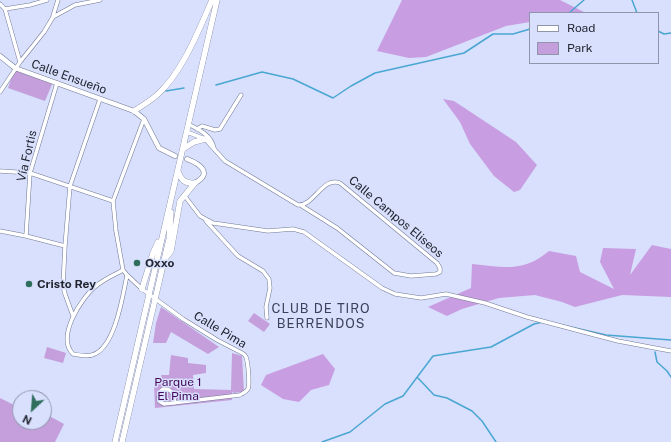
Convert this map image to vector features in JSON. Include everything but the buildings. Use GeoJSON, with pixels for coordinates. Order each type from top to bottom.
{"type":"FeatureCollection","features":[{"type":"Feature","properties":{"kind":"main road"},"geometry":{"type":"LineString","coordinates":[[134,111],[158,94],[173,75],[192,44],[212,0]]}},
{"type":"Feature","properties":{"kind":"main road"},"geometry":{"type":"LineString","coordinates":[[115,442],[150,294],[161,237],[172,198],[217,0]]}},
{"type":"Feature","properties":{"kind":"main road"},"geometry":{"type":"LineString","coordinates":[[182,149],[194,142],[208,141]]}},
{"type":"Feature","properties":{"kind":"main road"},"geometry":{"type":"LineString","coordinates":[[178,171],[182,181],[195,183]]}},
{"type":"Feature","properties":{"kind":"main road"},"geometry":{"type":"LineString","coordinates":[[164,260],[171,251],[179,205],[184,195],[195,183]]}},
{"type":"Feature","properties":{"kind":"main road"},"geometry":{"type":"LineString","coordinates":[[122,442],[169,239],[172,198]]}},
{"type":"Feature","properties":{"kind":"main road"},"geometry":{"type":"LineString","coordinates":[[161,237],[169,239]]}},
{"type":"Feature","properties":{"kind":"main road"},"geometry":{"type":"LineString","coordinates":[[142,289],[153,253],[161,237]]}},
{"type":"Feature","properties":{"kind":"street"},"geometry":{"type":"LineString","coordinates":[[5,9],[30,6],[47,0]]}},
{"type":"Feature","properties":{"kind":"street"},"geometry":{"type":"LineString","coordinates":[[0,92],[15,68],[44,32],[53,17],[58,0]]}},
{"type":"Feature","properties":{"kind":"street"},"geometry":{"type":"LineString","coordinates":[[53,17],[76,5],[100,0]]}},
{"type":"Feature","properties":{"kind":"street"},"geometry":{"type":"LineString","coordinates":[[0,4],[5,9],[20,62]]}},
{"type":"Feature","properties":{"kind":"street","name":"Calle Ensueño"},"geometry":{"type":"LineString","coordinates":[[0,56],[15,68],[134,111],[144,119]]}},
{"type":"Feature","properties":{"kind":"street","name":"Vía Fortis"},"geometry":{"type":"LineString","coordinates":[[26,236],[30,173],[57,83]]}},
{"type":"Feature","properties":{"kind":"street"},"geometry":{"type":"LineString","coordinates":[[197,129],[200,126],[215,130],[220,129],[241,95]]}},
{"type":"Feature","properties":{"kind":"street"},"geometry":{"type":"LineString","coordinates":[[73,316],[64,290],[65,246],[70,186],[100,99]]}},
{"type":"Feature","properties":{"kind":"street"},"geometry":{"type":"LineString","coordinates":[[144,119],[160,148],[174,156]]}},
{"type":"Feature","properties":{"kind":"street"},"geometry":{"type":"LineString","coordinates":[[144,119],[113,201],[116,231],[123,270],[142,289],[155,299]]}},
{"type":"Feature","properties":{"kind":"street"},"geometry":{"type":"LineString","coordinates":[[188,124],[207,134],[208,141]]}},
{"type":"Feature","properties":{"kind":"street"},"geometry":{"type":"LineString","coordinates":[[186,132],[208,141]]}},
{"type":"Feature","properties":{"kind":"street","name":"Calle Campos Eliseos"},"geometry":{"type":"LineString","coordinates":[[208,141],[222,159],[294,204],[302,206],[336,228],[394,273],[411,276],[436,274],[440,272],[440,268],[437,263],[340,183],[330,182],[302,206]]}},
{"type":"Feature","properties":{"kind":"street"},"geometry":{"type":"LineString","coordinates":[[187,159],[196,162],[203,170],[202,178],[195,183]]}},
{"type":"Feature","properties":{"kind":"street"},"geometry":{"type":"LineString","coordinates":[[0,171],[30,173],[113,201]]}},
{"type":"Feature","properties":{"kind":"street"},"geometry":{"type":"LineString","coordinates":[[184,195],[200,216],[238,256],[262,271],[269,279],[270,288],[266,307],[267,318]]}},
{"type":"Feature","properties":{"kind":"street"},"geometry":{"type":"LineString","coordinates":[[204,219],[213,223],[268,231],[293,229],[304,232],[382,288],[395,294],[421,298],[446,294],[485,303],[528,317],[618,341],[671,351]]}},
{"type":"Feature","properties":{"kind":"street"},"geometry":{"type":"LineString","coordinates":[[0,231],[65,246]]}},
{"type":"Feature","properties":{"kind":"street"},"geometry":{"type":"LineString","coordinates":[[123,270],[96,285],[89,292],[73,316],[69,328],[68,338],[71,352],[73,354],[84,356],[93,355],[105,346],[114,329],[127,275]]}},
{"type":"Feature","properties":{"kind":"street","name":"Calle Pima"},"geometry":{"type":"LineString","coordinates":[[155,299],[200,331],[242,353],[247,359],[249,383],[244,393],[240,395],[175,403],[164,404],[161,403],[159,397],[160,391],[163,389],[169,389],[172,391],[175,403]]}},
{"type":"Feature","properties":{"kind":"green space"},"geometry":{"type":"Polygon","coordinates":[[[15,68],[53,82],[45,101],[8,88],[15,68]]]}},
{"type":"Feature","properties":{"kind":"green space"},"geometry":{"type":"Polygon","coordinates":[[[161,307],[219,347],[208,354],[171,332],[166,343],[153,343],[156,323],[161,307]]]}},
{"type":"Feature","properties":{"kind":"green space"},"geometry":{"type":"Polygon","coordinates":[[[254,313],[270,324],[264,332],[248,321],[254,313]]]}},
{"type":"Feature","properties":{"kind":"green space"},"geometry":{"type":"Polygon","coordinates":[[[47,347],[66,353],[63,363],[44,358],[47,347]]]}},
{"type":"Feature","properties":{"kind":"green space","name":"Parque 1 El Pima"},"geometry":{"type":"Polygon","coordinates":[[[232,353],[242,356],[244,392],[233,393],[232,391],[232,400],[155,408],[154,384],[163,383],[161,375],[169,375],[171,355],[188,358],[188,363],[206,365],[206,373],[193,375],[194,389],[231,390],[232,353]]]}},
{"type":"Feature","properties":{"kind":"green space"},"geometry":{"type":"Polygon","coordinates":[[[0,398],[12,404],[12,430],[52,430],[52,417],[64,424],[55,442],[0,442],[0,398]]]}},
{"type":"Feature","properties":{"kind":"shaded area"},"geometry":{"type":"Polygon","coordinates":[[[402,0],[560,0],[584,12],[529,12],[529,22],[506,26],[426,57],[409,58],[377,51],[402,0]]]}},
{"type":"Feature","properties":{"kind":"shaded area"},"geometry":{"type":"Polygon","coordinates":[[[443,99],[454,101],[516,142],[537,165],[520,190],[514,192],[494,176],[470,144],[460,122],[443,99]]]}},
{"type":"Feature","properties":{"kind":"shaded area"},"geometry":{"type":"Polygon","coordinates":[[[652,245],[671,249],[671,297],[622,295],[575,307],[535,295],[499,298],[462,309],[447,316],[428,307],[471,288],[472,264],[503,267],[521,266],[530,263],[549,251],[576,256],[580,272],[614,289],[600,262],[603,248],[636,249],[630,275],[652,245]]]}},
{"type":"Feature","properties":{"kind":"shaded area"},"geometry":{"type":"Polygon","coordinates":[[[323,354],[335,369],[329,385],[311,390],[299,402],[283,399],[261,385],[266,375],[323,354]]]}},
{"type":"Feature","properties":{"kind":"waterway"},"geometry":{"type":"LineString","coordinates":[[570,12],[584,0]]}},
{"type":"Feature","properties":{"kind":"waterway"},"geometry":{"type":"LineString","coordinates":[[632,0],[637,12]]}},
{"type":"Feature","properties":{"kind":"waterway"},"geometry":{"type":"LineString","coordinates":[[216,85],[262,72],[293,79],[333,98],[375,73],[464,53],[493,34],[513,34],[529,29]]}},
{"type":"Feature","properties":{"kind":"waterway"},"geometry":{"type":"LineString","coordinates":[[659,32],[664,34],[671,33]]}},
{"type":"Feature","properties":{"kind":"waterway"},"geometry":{"type":"LineString","coordinates":[[166,91],[184,88]]}},
{"type":"Feature","properties":{"kind":"waterway"},"geometry":{"type":"LineString","coordinates":[[322,442],[350,432],[385,404],[403,396],[433,356],[491,347],[534,324],[543,322]]}},
{"type":"Feature","properties":{"kind":"waterway"},"geometry":{"type":"LineString","coordinates":[[562,325],[606,335],[671,340]]}},
{"type":"Feature","properties":{"kind":"waterway"},"geometry":{"type":"LineString","coordinates":[[655,352],[657,362],[671,377]]}},
{"type":"Feature","properties":{"kind":"waterway"},"geometry":{"type":"LineString","coordinates":[[418,378],[434,395],[447,398],[472,411],[482,421],[496,442]]}},
{"type":"Feature","properties":{"kind":"place","name":"Oxxo"},"geometry":{"type":"Point","coordinates":[137,263]}},
{"type":"Feature","properties":{"kind":"place","name":"Cristo Rey"},"geometry":{"type":"Point","coordinates":[29,284]}},
{"type":"Feature","properties":{"kind":"district","name":"CLUB DE TIRO BERRENDOS"},"geometry":{"type":"Point","coordinates":[321,316]}}]}
